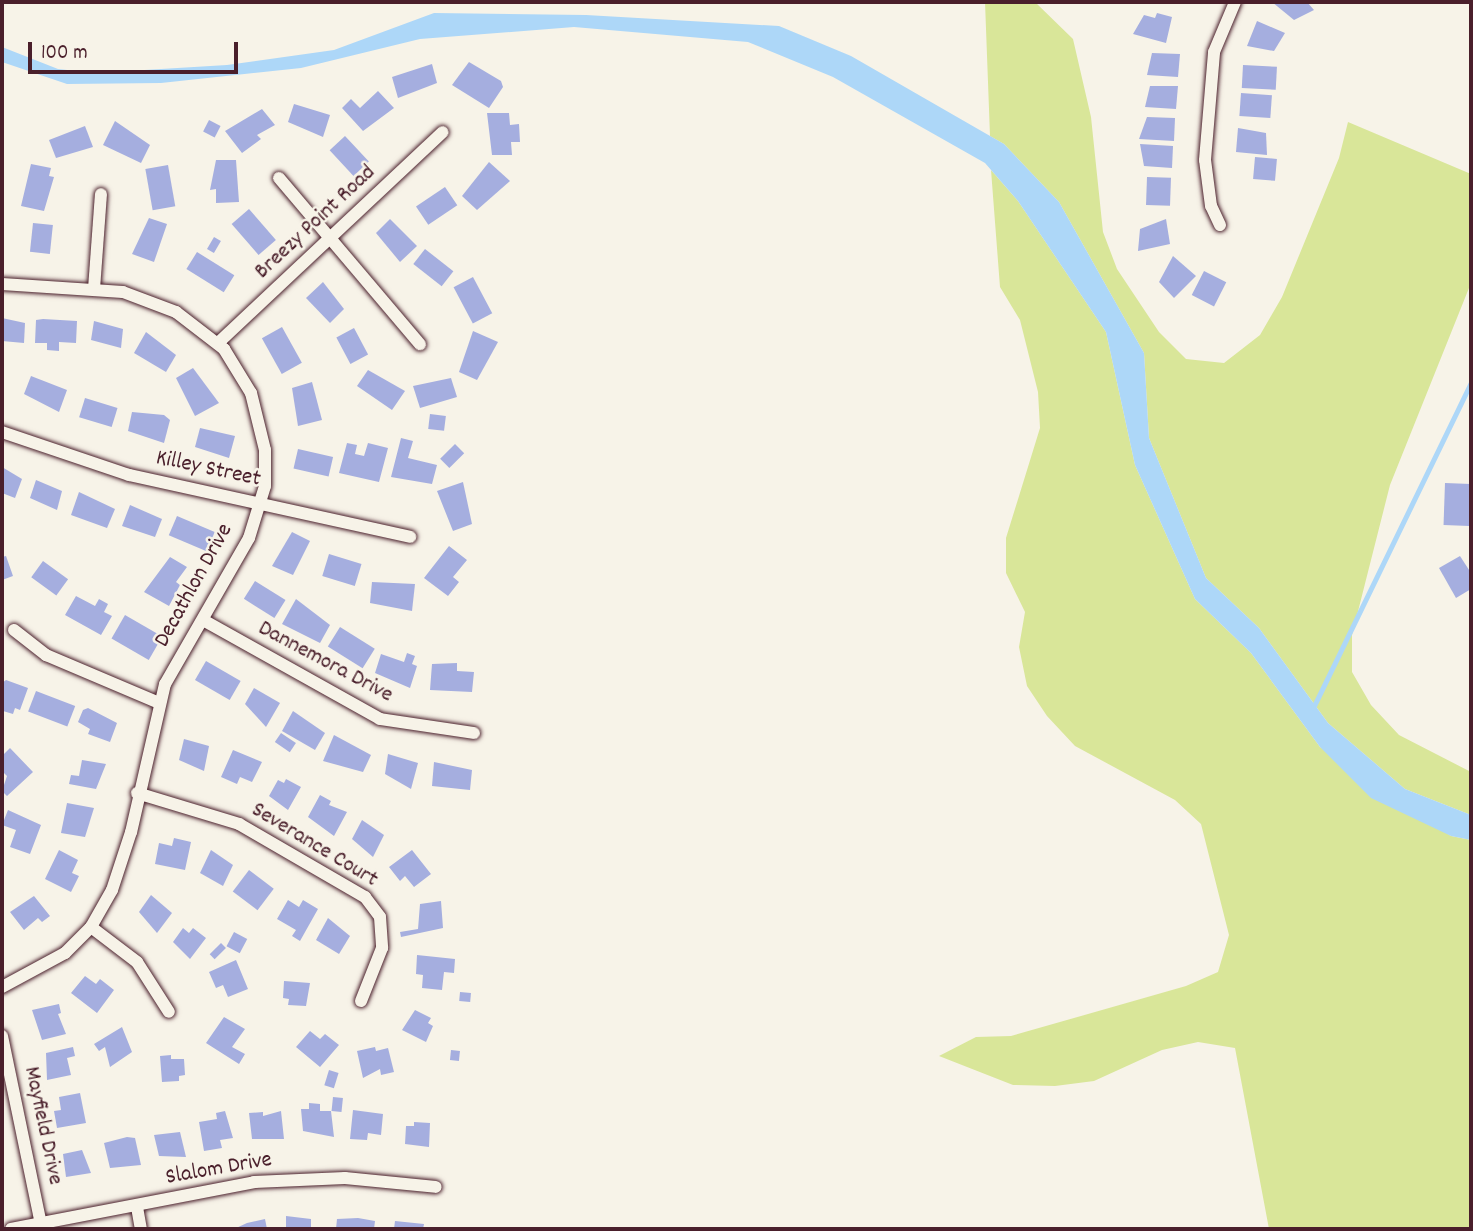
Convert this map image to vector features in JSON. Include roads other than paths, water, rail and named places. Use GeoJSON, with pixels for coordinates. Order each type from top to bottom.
{"type":"FeatureCollection","features":[{"type":"Feature","properties":{"kind":"street"},"geometry":{"type":"LineString","coordinates":[[1220,225],[1209,194],[1205,160],[1214,52],[1235,2]]}},
{"type":"Feature","properties":{"kind":"street","name":"Breezy Point Road"},"geometry":{"type":"LineString","coordinates":[[218,343],[443,132]]}},
{"type":"Feature","properties":{"kind":"street"},"geometry":{"type":"LineString","coordinates":[[279,178],[420,344]]}},
{"type":"Feature","properties":{"kind":"street"},"geometry":{"type":"LineString","coordinates":[[94,289],[101,194]]}},
{"type":"Feature","properties":{"kind":"street","name":"Decathlon Drive"},"geometry":{"type":"LineString","coordinates":[[2,284],[122,292],[176,312],[218,343],[251,393],[263,430],[265,486],[249,538],[165,684],[137,793],[123,862],[91,927],[45,968],[2,987]]}},
{"type":"Feature","properties":{"kind":"street","name":"Killey Street"},"geometry":{"type":"LineString","coordinates":[[2,432],[93,465],[410,537]]}},
{"type":"Feature","properties":{"kind":"street","name":"Dannemora Drive"},"geometry":{"type":"LineString","coordinates":[[203,620],[380,719],[474,733]]}},
{"type":"Feature","properties":{"kind":"street"},"geometry":{"type":"LineString","coordinates":[[14,630],[46,655],[159,703]]}},
{"type":"Feature","properties":{"kind":"street","name":"Severance Court"},"geometry":{"type":"LineString","coordinates":[[137,793],[239,824],[365,897],[380,917],[382,948],[361,1001]]}},
{"type":"Feature","properties":{"kind":"street"},"geometry":{"type":"LineString","coordinates":[[91,927],[148,974],[169,1012]]}},
{"type":"Feature","properties":{"kind":"street","name":"Mayfield Drive"},"geometry":{"type":"LineString","coordinates":[[2,1036],[41,1225]]}},
{"type":"Feature","properties":{"kind":"street","name":"Slalom Drive"},"geometry":{"type":"LineString","coordinates":[[11,1229],[137,1207],[227,1186],[299,1178],[436,1187]]}},
{"type":"Feature","properties":{"kind":"street"},"geometry":{"type":"LineString","coordinates":[[137,1207],[141,1229]]}},
{"type":"Feature","properties":{"kind":"water"},"geometry":{"type":"Polygon","coordinates":[[[434,13],[586,15],[779,26],[851,56],[1004,144],[1059,202],[1144,353],[1149,438],[1206,578],[1259,628],[1328,723],[1405,789],[1471,815],[1471,840],[1451,836],[1371,798],[1320,747],[1251,653],[1195,599],[1135,465],[1106,332],[1018,201],[985,163],[833,77],[748,42],[574,27],[420,39],[301,68],[161,83],[67,84],[2,62],[2,47],[58,69],[95,73],[227,65],[334,50],[434,13]]]}},
{"type":"Feature","properties":{"kind":"waterway"},"geometry":{"type":"LineString","coordinates":[[1313,708],[1471,383]]}}]}
